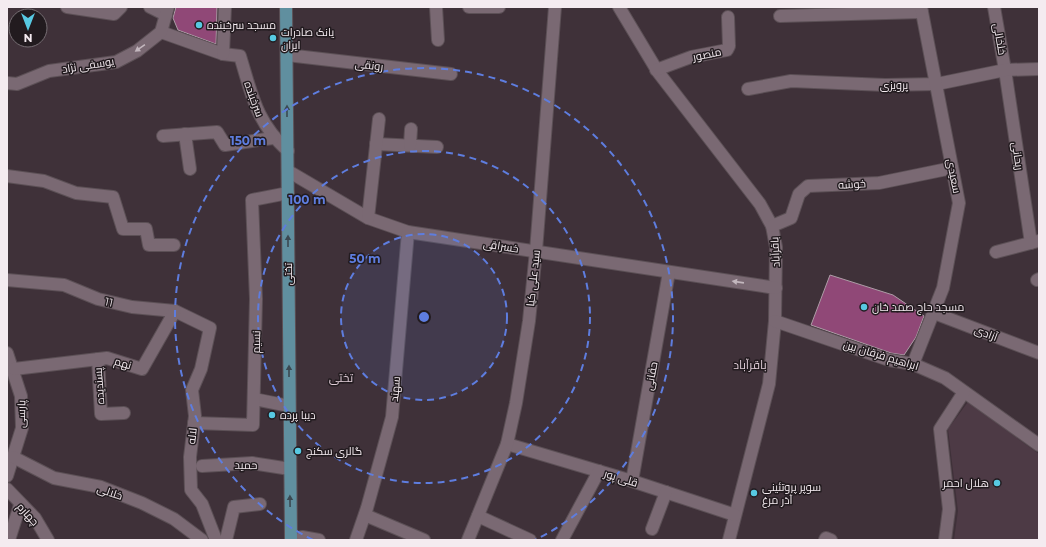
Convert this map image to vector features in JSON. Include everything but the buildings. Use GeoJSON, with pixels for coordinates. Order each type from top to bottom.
{"type":"FeatureCollection","features":[{"type":"Feature","properties":{"kind":"main road","name":"تختی"},"geometry":{"type":"LineString","coordinates":[[286,7],[290,469],[296,538]]}},
{"type":"Feature","properties":{"kind":"street"},"geometry":{"type":"LineString","coordinates":[[67,7],[114,14],[121,7]]}},
{"type":"Feature","properties":{"kind":"street"},"geometry":{"type":"LineString","coordinates":[[150,7],[167,11],[161,32]]}},
{"type":"Feature","properties":{"kind":"street"},"geometry":{"type":"LineString","coordinates":[[223,54],[225,7]]}},
{"type":"Feature","properties":{"kind":"street"},"geometry":{"type":"LineString","coordinates":[[436,7],[438,40]]}},
{"type":"Feature","properties":{"kind":"street"},"geometry":{"type":"LineString","coordinates":[[469,7],[499,7]]}},
{"type":"Feature","properties":{"kind":"street","name":"سید علی کیا"},"geometry":{"type":"LineString","coordinates":[[468,540],[507,444],[516,403],[529,321],[536,252],[555,7]]}},
{"type":"Feature","properties":{"kind":"street","name":"باقرآباد"},"geometry":{"type":"LineString","coordinates":[[619,7],[656,70],[760,204],[772,226],[776,247],[776,288],[775,321],[769,384],[729,540]]}},
{"type":"Feature","properties":{"kind":"street","name":"خلخالی"},"geometry":{"type":"LineString","coordinates":[[994,7],[1006,70]]}},
{"type":"Feature","properties":{"kind":"street"},"geometry":{"type":"LineString","coordinates":[[780,16],[922,9]]}},
{"type":"Feature","properties":{"kind":"street","name":"سعیدی"},"geometry":{"type":"LineString","coordinates":[[913,364],[943,288],[959,203],[922,9]]}},
{"type":"Feature","properties":{"kind":"street","name":"منصور"},"geometry":{"type":"LineString","coordinates":[[656,70],[691,56],[727,50],[728,17]]}},
{"type":"Feature","properties":{"kind":"street","name":"سرخبنده"},"geometry":{"type":"LineString","coordinates":[[161,32],[223,54],[240,56],[254,103],[264,126],[273,138],[288,151]]}},
{"type":"Feature","properties":{"kind":"street","name":"یوسفی نژاد"},"geometry":{"type":"LineString","coordinates":[[7,83],[17,84],[49,71],[116,62],[137,51],[161,32]]}},
{"type":"Feature","properties":{"kind":"street","name":"رونقی"},"geometry":{"type":"LineString","coordinates":[[287,55],[451,74]]}},
{"type":"Feature","properties":{"kind":"street","name":"پرویزی"},"geometry":{"type":"LineString","coordinates":[[748,89],[791,81],[885,85],[936,84],[1006,70],[1039,69]]}},
{"type":"Feature","properties":{"kind":"street","name":"ریحانی"},"geometry":{"type":"LineString","coordinates":[[996,252],[1035,242],[1006,70]]}},
{"type":"Feature","properties":{"kind":"street"},"geometry":{"type":"LineString","coordinates":[[368,218],[379,119]]}},
{"type":"Feature","properties":{"kind":"street"},"geometry":{"type":"LineString","coordinates":[[410,145],[411,129]]}},
{"type":"Feature","properties":{"kind":"street"},"geometry":{"type":"LineString","coordinates":[[163,136],[217,132],[225,145],[273,138]]}},
{"type":"Feature","properties":{"kind":"street"},"geometry":{"type":"LineString","coordinates":[[185,134],[190,169]]}},
{"type":"Feature","properties":{"kind":"street"},"geometry":{"type":"LineString","coordinates":[[376,144],[437,147]]}},
{"type":"Feature","properties":{"kind":"street","name":"خوشه"},"geometry":{"type":"LineString","coordinates":[[772,226],[791,218],[799,194],[808,186],[879,183],[952,168]]}},
{"type":"Feature","properties":{"kind":"street","name":"خسراقی"},"geometry":{"type":"LineString","coordinates":[[288,171],[368,218],[408,232],[776,288]]}},
{"type":"Feature","properties":{"kind":"street"},"geometry":{"type":"LineString","coordinates":[[7,176],[44,181],[76,194],[113,197],[123,229],[146,229],[149,245],[174,245]]}},
{"type":"Feature","properties":{"kind":"street","name":"نسیم"},"geometry":{"type":"LineString","coordinates":[[194,423],[253,425],[256,299],[252,200],[288,193]]}},
{"type":"Feature","properties":{"kind":"street","name":"سهند"},"geometry":{"type":"LineString","coordinates":[[356,540],[365,515],[392,417],[408,232]]}},
{"type":"Feature","properties":{"kind":"street","name":"حقانی"},"geometry":{"type":"LineString","coordinates":[[632,481],[669,272]]}},
{"type":"Feature","properties":{"kind":"street","name":"11"},"geometry":{"type":"LineString","coordinates":[[7,280],[64,285],[98,299],[132,307],[175,311],[210,328]]}},
{"type":"Feature","properties":{"kind":"street","name":"نهم"},"geometry":{"type":"LineString","coordinates":[[14,370],[107,358],[142,369],[175,311]]}},
{"type":"Feature","properties":{"kind":"street","name":"آزادی"},"geometry":{"type":"LineString","coordinates":[[934,313],[1039,353]]}},
{"type":"Feature","properties":{"kind":"street","name":"ابراهیم فرقان بین"},"geometry":{"type":"LineString","coordinates":[[775,321],[889,360],[913,364],[945,378],[1039,445]]}},
{"type":"Feature","properties":{"kind":"street","name":"لاله"},"geometry":{"type":"LineString","coordinates":[[210,328],[201,368],[192,390],[194,423],[190,457],[191,490],[202,504],[216,540]]}},
{"type":"Feature","properties":{"kind":"street","name":"پارسی"},"geometry":{"type":"LineString","coordinates":[[7,353],[14,370],[21,396],[22,428],[7,476]]}},
{"type":"Feature","properties":{"kind":"street","name":"پسندیده"},"geometry":{"type":"LineString","coordinates":[[98,359],[101,414],[124,413]]}},
{"type":"Feature","properties":{"kind":"street"},"geometry":{"type":"LineString","coordinates":[[945,540],[949,509],[940,429],[964,392]]}},
{"type":"Feature","properties":{"kind":"street"},"geometry":{"type":"LineString","coordinates":[[254,400],[290,406]]}},
{"type":"Feature","properties":{"kind":"street","name":"قلی پور"},"geometry":{"type":"LineString","coordinates":[[507,444],[632,481],[735,515]]}},
{"type":"Feature","properties":{"kind":"street","name":"خلالی"},"geometry":{"type":"LineString","coordinates":[[13,456],[54,478],[101,488],[142,503],[174,519],[202,540]]}},
{"type":"Feature","properties":{"kind":"street","name":"حمید"},"geometry":{"type":"LineString","coordinates":[[202,466],[252,463],[290,469]]}},
{"type":"Feature","properties":{"kind":"street"},"geometry":{"type":"LineString","coordinates":[[562,540],[599,471]]}},
{"type":"Feature","properties":{"kind":"street","name":"چهارم"},"geometry":{"type":"LineString","coordinates":[[7,489],[20,505],[35,518],[48,540]]}},
{"type":"Feature","properties":{"kind":"street"},"geometry":{"type":"LineString","coordinates":[[652,529],[666,492]]}},
{"type":"Feature","properties":{"kind":"street"},"geometry":{"type":"LineString","coordinates":[[226,540],[234,507],[260,504]]}},
{"type":"Feature","properties":{"kind":"street"},"geometry":{"type":"LineString","coordinates":[[9,540],[20,505]]}},
{"type":"Feature","properties":{"kind":"street"},"geometry":{"type":"LineString","coordinates":[[365,515],[424,540]]}},
{"type":"Feature","properties":{"kind":"street"},"geometry":{"type":"LineString","coordinates":[[478,516],[530,540]]}},
{"type":"Feature","properties":{"kind":"street"},"geometry":{"type":"LineString","coordinates":[[296,538],[319,540]]}},
{"type":"Feature","properties":{"kind":"street"},"geometry":{"type":"LineString","coordinates":[[825,540],[826,538],[831,540]]}},
{"type":"Feature","properties":{"kind":"shaded area","name":"هلال احمر"},"geometry":{"type":"Polygon","coordinates":[[[968,402],[1039,454],[1039,540],[954,540],[958,511],[948,429],[968,402]]]}},
{"type":"Feature","properties":{"kind":"place","name":"مسجد سرخبنده"},"geometry":{"type":"Point","coordinates":[199,25]}},
{"type":"Feature","properties":{"kind":"place","name":"یانک صادرات ایران"},"geometry":{"type":"Point","coordinates":[273,38]}},
{"type":"Feature","properties":{"kind":"place","name":"مسجد حاج صمد خان"},"geometry":{"type":"Point","coordinates":[864,307]}},
{"type":"Feature","properties":{"kind":"place","name":"دیبا پرده"},"geometry":{"type":"Point","coordinates":[272,415]}},
{"type":"Feature","properties":{"kind":"place","name":"گالری سکنج"},"geometry":{"type":"Point","coordinates":[298,451]}},
{"type":"Feature","properties":{"kind":"place","name":"هلال احمر"},"geometry":{"type":"Point","coordinates":[997,483]}},
{"type":"Feature","properties":{"kind":"place","name":"سوپر پروتئینی آذر مرغ"},"geometry":{"type":"Point","coordinates":[754,493]}},
{"type":"Feature","properties":{"kind":"district","name":"باقرآباد"},"geometry":{"type":"Point","coordinates":[750,365]}},
{"type":"Feature","properties":{"kind":"district","name":"تختی"},"geometry":{"type":"Point","coordinates":[341,378]}}]}
